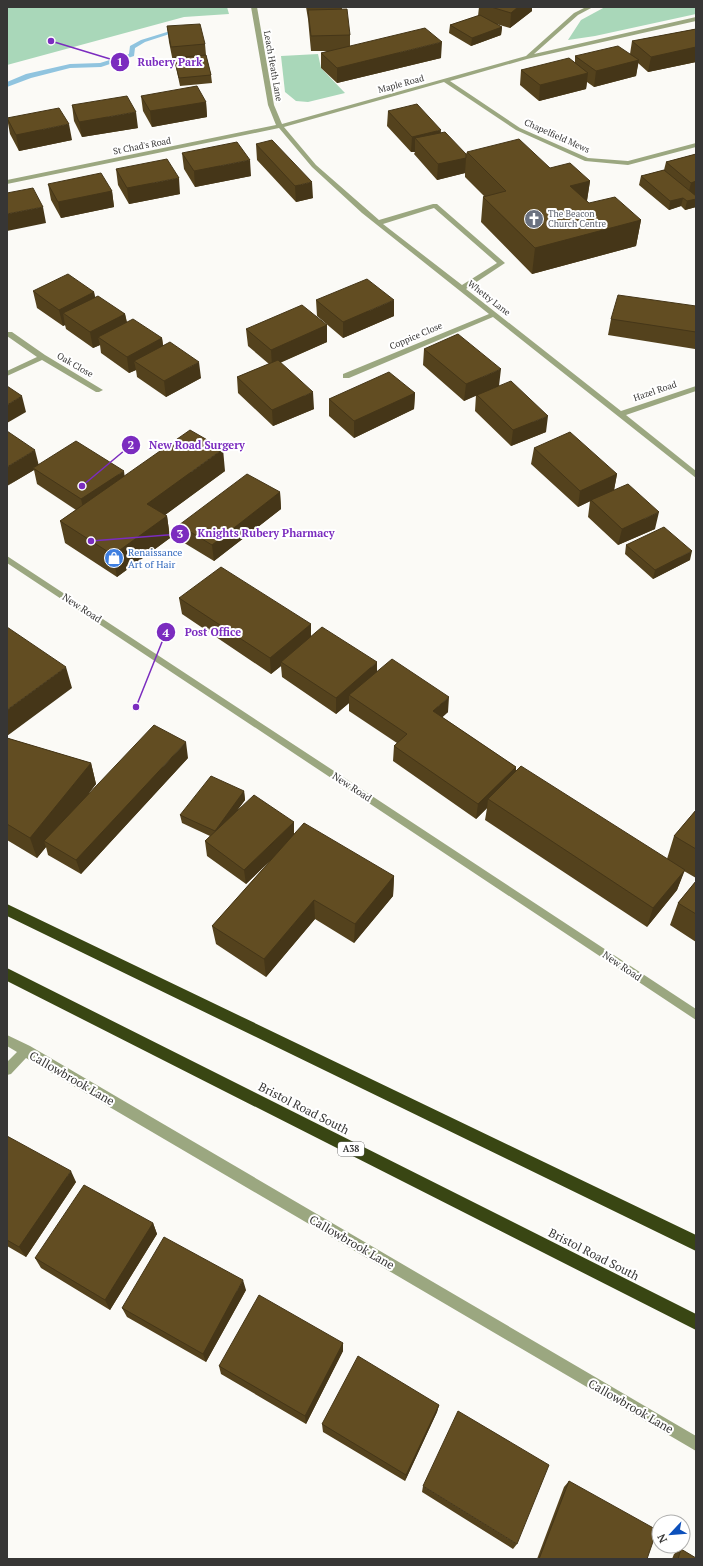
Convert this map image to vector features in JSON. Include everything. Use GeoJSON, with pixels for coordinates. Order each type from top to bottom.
{"type":"FeatureCollection","features":[{"type":"Feature","properties":{"kind":"highway"},"geometry":{"type":"LineString","coordinates":[[7,910],[696,1243]]}},
{"type":"Feature","properties":{"kind":"highway","name":"Bristol Road South"},"geometry":{"type":"LineString","coordinates":[[7,974],[696,1322]]}},
{"type":"Feature","properties":{"kind":"street","name":"Leach Heath Lane"},"geometry":{"type":"LineString","coordinates":[[254,7],[271,105],[280,126]]}},
{"type":"Feature","properties":{"kind":"street","name":"Maple Road"},"geometry":{"type":"LineString","coordinates":[[526,58],[576,14],[590,7]]}},
{"type":"Feature","properties":{"kind":"street","name":"Maple Road"},"geometry":{"type":"LineString","coordinates":[[280,126],[526,58],[696,19]]}},
{"type":"Feature","properties":{"kind":"street","name":"Chapelfield Mews"},"geometry":{"type":"LineString","coordinates":[[446,81],[518,130],[588,160],[628,162],[696,145]]}},
{"type":"Feature","properties":{"kind":"street","name":"St Chad's Road"},"geometry":{"type":"LineString","coordinates":[[7,182],[280,126]]}},
{"type":"Feature","properties":{"kind":"street","name":"Whetty Lane"},"geometry":{"type":"LineString","coordinates":[[280,126],[314,166],[378,223],[462,288],[696,475]]}},
{"type":"Feature","properties":{"kind":"street"},"geometry":{"type":"LineString","coordinates":[[378,223],[435,205],[502,263],[462,288]]}},
{"type":"Feature","properties":{"kind":"street","name":"Coppice Close"},"geometry":{"type":"LineString","coordinates":[[346,376],[494,314]]}},
{"type":"Feature","properties":{"kind":"street","name":"Oak Close"},"geometry":{"type":"LineString","coordinates":[[9,334],[42,357],[99,390]]}},
{"type":"Feature","properties":{"kind":"street","name":"Oak Close"},"geometry":{"type":"LineString","coordinates":[[7,374],[42,357]]}},
{"type":"Feature","properties":{"kind":"street","name":"Hazel Road"},"geometry":{"type":"LineString","coordinates":[[620,414],[696,388]]}},
{"type":"Feature","properties":{"kind":"street","name":"New Road"},"geometry":{"type":"LineString","coordinates":[[7,559],[696,1016]]}},
{"type":"Feature","properties":{"kind":"street","name":"Callowbrook Lane"},"geometry":{"type":"LineString","coordinates":[[7,1040],[696,1444]]}},
{"type":"Feature","properties":{"kind":"street"},"geometry":{"type":"LineString","coordinates":[[7,1070],[26,1050]]}},
{"type":"Feature","properties":{"kind":"green space"},"geometry":{"type":"Polygon","coordinates":[[[7,7],[227,7],[229,14],[184,17],[7,65],[7,7]]]}},
{"type":"Feature","properties":{"kind":"green space"},"geometry":{"type":"Polygon","coordinates":[[[605,7],[696,7],[696,14],[595,36],[568,40],[581,20],[605,7]]]}},
{"type":"Feature","properties":{"kind":"green space"},"geometry":{"type":"Polygon","coordinates":[[[318,54],[321,68],[345,93],[308,102],[296,101],[285,92],[281,56],[318,54]]]}},
{"type":"Feature","properties":{"kind":"building"},"geometry":{"type":"Polygon","coordinates":[[[491,7],[518,7],[511,13],[491,7]]]}},
{"type":"Feature","properties":{"kind":"building"},"geometry":{"type":"Polygon","coordinates":[[[347,9],[350,35],[311,36],[308,10],[347,9]]]}},
{"type":"Feature","properties":{"kind":"building"},"geometry":{"type":"Polygon","coordinates":[[[480,15],[502,27],[472,38],[450,25],[480,15]]]}},
{"type":"Feature","properties":{"kind":"building"},"geometry":{"type":"Polygon","coordinates":[[[200,24],[205,44],[171,47],[167,26],[200,24]]]}},
{"type":"Feature","properties":{"kind":"building"},"geometry":{"type":"Polygon","coordinates":[[[425,28],[442,42],[337,68],[321,53],[425,28]]]}},
{"type":"Feature","properties":{"kind":"building"},"geometry":{"type":"Polygon","coordinates":[[[696,29],[696,47],[651,57],[632,41],[696,29]]]}},
{"type":"Feature","properties":{"kind":"building"},"geometry":{"type":"Polygon","coordinates":[[[618,46],[639,60],[596,71],[575,56],[618,46]]]}},
{"type":"Feature","properties":{"kind":"building"},"geometry":{"type":"Polygon","coordinates":[[[206,55],[211,75],[179,78],[174,58],[206,55]]]}},
{"type":"Feature","properties":{"kind":"building"},"geometry":{"type":"Polygon","coordinates":[[[569,58],[588,73],[540,85],[521,70],[569,58]]]}},
{"type":"Feature","properties":{"kind":"building"},"geometry":{"type":"Polygon","coordinates":[[[197,86],[206,102],[150,111],[141,96],[197,86]]]}},
{"type":"Feature","properties":{"kind":"building"},"geometry":{"type":"Polygon","coordinates":[[[127,96],[136,112],[79,122],[72,105],[127,96]]]}},
{"type":"Feature","properties":{"kind":"building"},"geometry":{"type":"Polygon","coordinates":[[[417,104],[441,130],[412,137],[388,111],[417,104]]]}},
{"type":"Feature","properties":{"kind":"building"},"geometry":{"type":"Polygon","coordinates":[[[59,108],[69,124],[16,135],[7,118],[59,108]]]}},
{"type":"Feature","properties":{"kind":"building"},"geometry":{"type":"Polygon","coordinates":[[[445,132],[466,154],[466,158],[438,164],[415,138],[445,132]]]}},
{"type":"Feature","properties":{"kind":"building"},"geometry":{"type":"Polygon","coordinates":[[[519,139],[550,168],[570,163],[590,181],[570,186],[589,203],[615,197],[641,220],[535,248],[483,197],[506,191],[467,152],[519,139]]]}},
{"type":"Feature","properties":{"kind":"building"},"geometry":{"type":"Polygon","coordinates":[[[272,140],[312,182],[295,186],[256,144],[272,140]]]}},
{"type":"Feature","properties":{"kind":"building"},"geometry":{"type":"Polygon","coordinates":[[[237,142],[250,160],[194,171],[182,153],[237,142]]]}},
{"type":"Feature","properties":{"kind":"building"},"geometry":{"type":"Polygon","coordinates":[[[696,154],[696,181],[691,183],[666,162],[696,154]]]}},
{"type":"Feature","properties":{"kind":"building"},"geometry":{"type":"Polygon","coordinates":[[[167,159],[179,178],[127,188],[116,169],[167,159]]]}},
{"type":"Feature","properties":{"kind":"building"},"geometry":{"type":"Polygon","coordinates":[[[664,170],[696,196],[696,199],[687,201],[683,198],[670,201],[641,176],[664,170]]]}},
{"type":"Feature","properties":{"kind":"building"},"geometry":{"type":"Polygon","coordinates":[[[101,173],[112,191],[58,202],[48,184],[101,173]]]}},
{"type":"Feature","properties":{"kind":"building"},"geometry":{"type":"Polygon","coordinates":[[[33,188],[43,207],[7,214],[7,193],[33,188]]]}},
{"type":"Feature","properties":{"kind":"building"},"geometry":{"type":"Polygon","coordinates":[[[68,274],[94,292],[59,310],[33,291],[68,274]]]}},
{"type":"Feature","properties":{"kind":"building"},"geometry":{"type":"Polygon","coordinates":[[[367,279],[394,300],[343,322],[316,300],[367,279]]]}},
{"type":"Feature","properties":{"kind":"building"},"geometry":{"type":"Polygon","coordinates":[[[618,295],[696,306],[696,332],[611,319],[618,295]]]}},
{"type":"Feature","properties":{"kind":"building"},"geometry":{"type":"Polygon","coordinates":[[[98,296],[125,314],[90,332],[63,313],[98,296]]]}},
{"type":"Feature","properties":{"kind":"building"},"geometry":{"type":"Polygon","coordinates":[[[302,305],[327,325],[271,350],[246,329],[302,305]]]}},
{"type":"Feature","properties":{"kind":"building"},"geometry":{"type":"Polygon","coordinates":[[[133,319],[162,338],[127,357],[98,337],[133,319]]]}},
{"type":"Feature","properties":{"kind":"building"},"geometry":{"type":"Polygon","coordinates":[[[458,334],[501,369],[466,384],[424,349],[458,334]]]}},
{"type":"Feature","properties":{"kind":"building"},"geometry":{"type":"Polygon","coordinates":[[[170,342],[199,362],[164,381],[134,361],[170,342]]]}},
{"type":"Feature","properties":{"kind":"building"},"geometry":{"type":"Polygon","coordinates":[[[278,360],[313,392],[272,410],[237,377],[278,360]]]}},
{"type":"Feature","properties":{"kind":"building"},"geometry":{"type":"Polygon","coordinates":[[[389,372],[415,393],[354,421],[329,399],[389,372]]]}},
{"type":"Feature","properties":{"kind":"building"},"geometry":{"type":"Polygon","coordinates":[[[511,381],[548,416],[513,430],[477,395],[511,381]]]}},
{"type":"Feature","properties":{"kind":"building"},"geometry":{"type":"Polygon","coordinates":[[[7,386],[22,396],[7,405],[7,386]]]}},
{"type":"Feature","properties":{"kind":"building"},"geometry":{"type":"Polygon","coordinates":[[[190,430],[223,449],[147,504],[167,516],[113,555],[60,521],[190,430]]]}},
{"type":"Feature","properties":{"kind":"building"},"geometry":{"type":"Polygon","coordinates":[[[7,431],[35,450],[7,467],[7,431]]]}},
{"type":"Feature","properties":{"kind":"building"},"geometry":{"type":"Polygon","coordinates":[[[570,432],[617,474],[580,491],[534,448],[570,432]]]}},
{"type":"Feature","properties":{"kind":"building"},"geometry":{"type":"Polygon","coordinates":[[[76,441],[124,471],[81,499],[33,468],[76,441]]]}},
{"type":"Feature","properties":{"kind":"building"},"geometry":{"type":"Polygon","coordinates":[[[247,474],[280,492],[212,545],[179,525],[247,474]]]}},
{"type":"Feature","properties":{"kind":"building"},"geometry":{"type":"Polygon","coordinates":[[[628,484],[659,512],[622,529],[591,500],[628,484]]]}},
{"type":"Feature","properties":{"kind":"building"},"geometry":{"type":"Polygon","coordinates":[[[664,527],[692,551],[655,570],[626,545],[664,527]]]}},
{"type":"Feature","properties":{"kind":"building"},"geometry":{"type":"Polygon","coordinates":[[[221,567],[311,624],[270,658],[179,598],[221,567]]]}},
{"type":"Feature","properties":{"kind":"building"},"geometry":{"type":"Polygon","coordinates":[[[7,627],[66,667],[7,710],[7,627]]]}},
{"type":"Feature","properties":{"kind":"building"},"geometry":{"type":"Polygon","coordinates":[[[322,627],[377,662],[336,698],[281,662],[322,627]]]}},
{"type":"Feature","properties":{"kind":"building"},"geometry":{"type":"Polygon","coordinates":[[[392,659],[449,697],[433,711],[516,767],[478,804],[394,746],[407,734],[349,695],[392,659]]]}},
{"type":"Feature","properties":{"kind":"building"},"geometry":{"type":"Polygon","coordinates":[[[154,725],[186,742],[76,860],[44,841],[154,725]]]}},
{"type":"Feature","properties":{"kind":"building"},"geometry":{"type":"Polygon","coordinates":[[[7,738],[91,763],[30,838],[7,824],[7,738]]]}},
{"type":"Feature","properties":{"kind":"building"},"geometry":{"type":"Polygon","coordinates":[[[521,766],[685,870],[653,908],[488,799],[521,766]]]}},
{"type":"Feature","properties":{"kind":"building"},"geometry":{"type":"Polygon","coordinates":[[[211,776],[244,791],[215,831],[180,815],[211,776]]]}},
{"type":"Feature","properties":{"kind":"building"},"geometry":{"type":"Polygon","coordinates":[[[254,795],[294,822],[244,870],[205,841],[254,795]]]}},
{"type":"Feature","properties":{"kind":"building"},"geometry":{"type":"Polygon","coordinates":[[[696,810],[696,849],[674,836],[696,810]]]}},
{"type":"Feature","properties":{"kind":"building"},"geometry":{"type":"Polygon","coordinates":[[[304,823],[394,876],[355,924],[314,900],[264,959],[212,926],[304,823]]]}},
{"type":"Feature","properties":{"kind":"building"},"geometry":{"type":"Polygon","coordinates":[[[696,881],[696,914],[678,903],[696,881]]]}},
{"type":"Feature","properties":{"kind":"building"},"geometry":{"type":"Polygon","coordinates":[[[7,1136],[71,1171],[19,1247],[7,1240],[7,1136]]]}},
{"type":"Feature","properties":{"kind":"building"},"geometry":{"type":"Polygon","coordinates":[[[84,1185],[153,1223],[105,1300],[35,1258],[84,1185]]]}},
{"type":"Feature","properties":{"kind":"building"},"geometry":{"type":"Polygon","coordinates":[[[164,1237],[243,1280],[203,1354],[122,1308],[164,1237]]]}},
{"type":"Feature","properties":{"kind":"building"},"geometry":{"type":"Polygon","coordinates":[[[259,1295],[343,1343],[305,1416],[219,1366],[259,1295]]]}},
{"type":"Feature","properties":{"kind":"building"},"geometry":{"type":"Polygon","coordinates":[[[358,1356],[439,1405],[406,1475],[322,1424],[358,1356]]]}},
{"type":"Feature","properties":{"kind":"building"},"geometry":{"type":"Polygon","coordinates":[[[458,1411],[549,1465],[517,1544],[423,1486],[458,1411]]]}},
{"type":"Feature","properties":{"kind":"building"},"geometry":{"type":"Polygon","coordinates":[[[569,1481],[651,1527],[651,1547],[647,1559],[539,1559],[569,1481]]]}},
{"type":"Feature","properties":{"kind":"building"},"geometry":{"type":"Polygon","coordinates":[[[680,1554],[689,1554],[696,1558],[696,1559],[678,1559],[680,1554]]]}},
{"type":"Feature","properties":{"kind":"waterway"},"geometry":{"type":"LineString","coordinates":[[7,85],[29,76],[70,66],[101,65],[132,55],[132,47],[143,41],[182,29]]}},
{"type":"Feature","properties":{"kind":"place","name":"Rubery Park"},"geometry":{"type":"Point","coordinates":[51,41]}},
{"type":"Feature","properties":{"kind":"place","name":"The Beacon Church Centre"},"geometry":{"type":"Point","coordinates":[534,219]}},
{"type":"Feature","properties":{"kind":"place","name":"New Road Surgery"},"geometry":{"type":"Point","coordinates":[82,486]}},
{"type":"Feature","properties":{"kind":"place","name":"Knights Rubery Pharmacy"},"geometry":{"type":"Point","coordinates":[91,541]}},
{"type":"Feature","properties":{"kind":"place","name":"Renaissance Art of Hair"},"geometry":{"type":"Point","coordinates":[114,558]}},
{"type":"Feature","properties":{"kind":"place","name":"Post Office"},"geometry":{"type":"Point","coordinates":[136,707]}}]}
